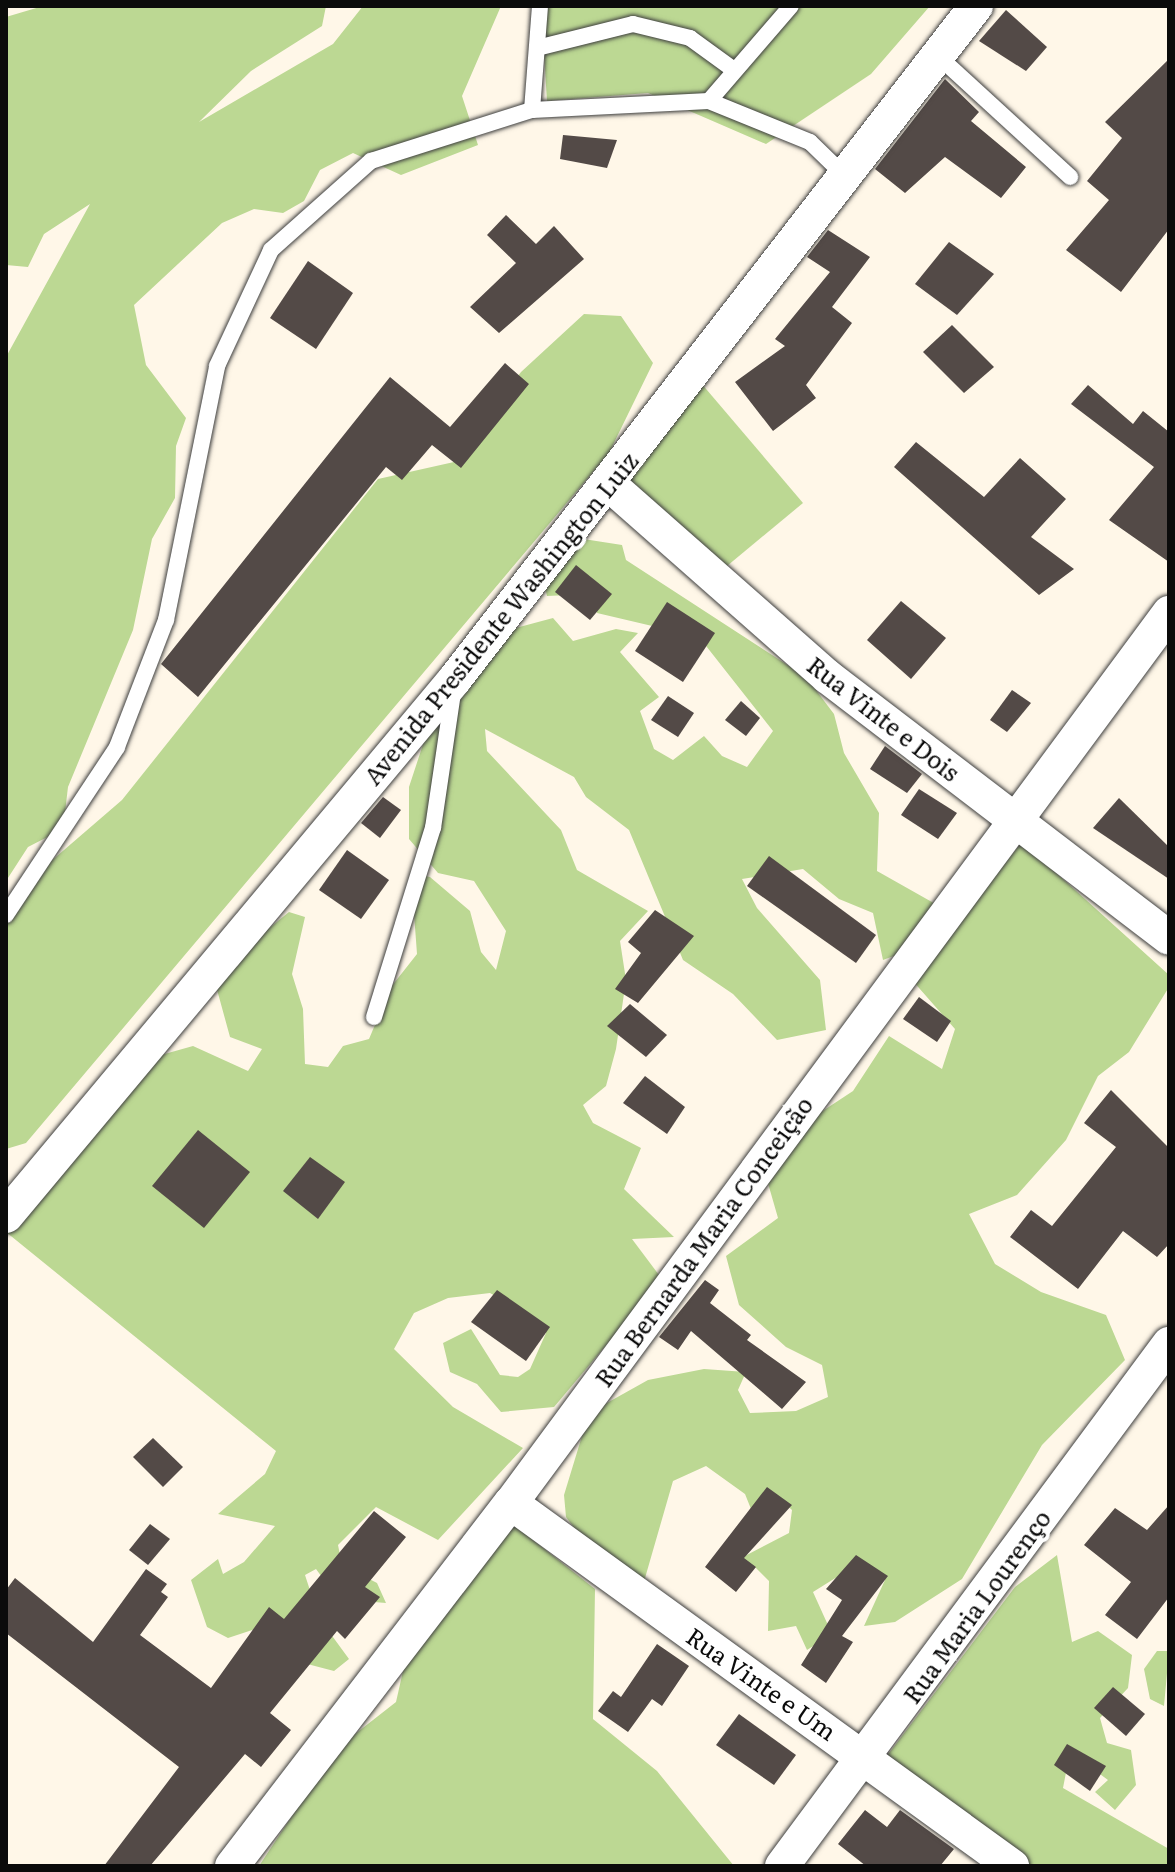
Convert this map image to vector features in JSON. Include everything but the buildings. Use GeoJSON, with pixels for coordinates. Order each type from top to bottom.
{"type":"FeatureCollection","features":[{"type":"Feature","properties":{"kind":"street","name":"Avenida Presidente Washington Luiz"},"geometry":{"type":"LineString","coordinates":[[6,1216],[455,679],[610,485],[841,172],[976,6]]}},
{"type":"Feature","properties":{"kind":"street","name":"Rua Vinte e Dois"},"geometry":{"type":"LineString","coordinates":[[610,485],[828,677],[1169,938]]}},
{"type":"Feature","properties":{"kind":"street","name":"Rua Bernarda Maria Conceição"},"geometry":{"type":"LineString","coordinates":[[232,1866],[511,1503],[1013,819],[1169,613]]}},
{"type":"Feature","properties":{"kind":"street","name":"Rua Maria Lourenço"},"geometry":{"type":"LineString","coordinates":[[782,1866],[1169,1344]]}},
{"type":"Feature","properties":{"kind":"street","name":"Rua Vinte e Um"},"geometry":{"type":"LineString","coordinates":[[511,1503],[866,1755],[1012,1866]]}},
{"type":"Feature","properties":{"kind":"lane"},"geometry":{"type":"LineString","coordinates":[[532,110],[540,6]]}},
{"type":"Feature","properties":{"kind":"lane"},"geometry":{"type":"LineString","coordinates":[[709,101],[791,6]]}},
{"type":"Feature","properties":{"kind":"lane"},"geometry":{"type":"LineString","coordinates":[[537,48],[633,24],[690,38],[734,70]]}},
{"type":"Feature","properties":{"kind":"lane"},"geometry":{"type":"LineString","coordinates":[[936,54],[1070,177]]}},
{"type":"Feature","properties":{"kind":"lane"},"geometry":{"type":"LineString","coordinates":[[6,915],[117,747],[166,620],[217,366],[271,250],[371,161],[532,110],[709,101],[810,142],[841,172]]}},
{"type":"Feature","properties":{"kind":"lane"},"geometry":{"type":"LineString","coordinates":[[374,1017],[433,828],[455,679]]}},
{"type":"Feature","properties":{"kind":"green space"},"geometry":{"type":"Polygon","coordinates":[[[43,6],[326,6],[322,26],[251,71],[199,122],[333,44],[363,6],[501,6],[462,96],[478,145],[401,175],[353,153],[320,170],[304,201],[283,213],[254,209],[222,223],[134,305],[146,365],[186,418],[176,446],[175,498],[152,539],[133,630],[68,787],[63,829],[28,847],[6,881],[6,357],[90,204],[44,234],[28,267],[6,265],[6,17],[43,6]]]}},
{"type":"Feature","properties":{"kind":"green space"},"geometry":{"type":"Polygon","coordinates":[[[541,6],[930,6],[871,74],[766,144],[648,93],[547,101],[541,6]]]}},
{"type":"Feature","properties":{"kind":"green space"},"geometry":{"type":"Polygon","coordinates":[[[584,314],[621,316],[653,363],[609,453],[26,1143],[6,1149],[6,900],[122,800],[378,479],[454,462],[521,372],[584,314]]]}},
{"type":"Feature","properties":{"kind":"green space"},"geometry":{"type":"Polygon","coordinates":[[[701,383],[803,503],[727,566],[617,485],[701,383]]]}},
{"type":"Feature","properties":{"kind":"green space"},"geometry":{"type":"Polygon","coordinates":[[[577,538],[622,545],[626,560],[806,677],[834,714],[844,753],[879,813],[877,871],[939,906],[907,951],[883,960],[873,913],[839,899],[803,869],[742,879],[757,908],[820,980],[826,1030],[777,1040],[733,994],[683,960],[629,830],[586,797],[574,777],[485,729],[487,751],[561,830],[577,870],[648,911],[620,941],[626,980],[616,1049],[606,1086],[583,1105],[593,1123],[641,1148],[624,1189],[674,1237],[632,1239],[662,1279],[554,1407],[501,1412],[477,1384],[450,1372],[443,1343],[471,1329],[500,1375],[518,1377],[530,1369],[546,1333],[522,1311],[490,1293],[448,1298],[414,1313],[394,1349],[453,1407],[523,1448],[438,1540],[376,1507],[338,1545],[342,1565],[377,1583],[386,1603],[338,1599],[316,1569],[305,1575],[319,1618],[349,1659],[334,1671],[292,1660],[291,1617],[228,1638],[207,1627],[191,1580],[218,1559],[223,1574],[244,1562],[275,1526],[218,1514],[265,1474],[276,1451],[6,1232],[161,1055],[193,1046],[248,1071],[262,1049],[230,1037],[216,986],[240,952],[289,912],[305,917],[292,974],[303,1009],[305,1064],[328,1067],[343,1046],[369,1039],[391,987],[417,954],[411,873],[430,877],[470,911],[481,952],[496,970],[506,931],[474,881],[438,873],[409,839],[409,787],[431,720],[512,629],[553,618],[573,641],[616,629],[638,633],[620,652],[659,697],[640,711],[654,749],[673,760],[704,736],[722,756],[747,767],[773,731],[699,637],[597,613],[590,594],[547,596],[542,574],[577,538]]]}},
{"type":"Feature","properties":{"kind":"green space"},"geometry":{"type":"Polygon","coordinates":[[[1022,842],[1169,975],[1169,987],[1129,1052],[1098,1076],[1066,1140],[1017,1195],[969,1214],[995,1264],[1041,1292],[1106,1315],[1125,1360],[1042,1445],[962,1579],[895,1622],[864,1626],[885,1580],[837,1577],[813,1592],[832,1634],[807,1650],[796,1626],[768,1631],[769,1581],[754,1566],[716,1571],[789,1533],[792,1510],[774,1494],[753,1514],[745,1494],[706,1466],[673,1481],[643,1585],[584,1541],[566,1517],[564,1495],[589,1413],[648,1380],[704,1369],[746,1372],[738,1390],[750,1413],[796,1411],[828,1397],[822,1365],[786,1347],[739,1305],[726,1256],[778,1218],[759,1152],[771,1121],[812,1118],[853,1091],[889,1036],[942,1069],[955,1029],[912,980],[1022,842]]]}},
{"type":"Feature","properties":{"kind":"green space"},"geometry":{"type":"Polygon","coordinates":[[[509,1521],[595,1589],[593,1719],[657,1771],[734,1866],[259,1866],[336,1749],[396,1702],[403,1671],[388,1652],[509,1521]]]}},
{"type":"Feature","properties":{"kind":"green space"},"geometry":{"type":"Polygon","coordinates":[[[1057,1555],[1072,1642],[1098,1631],[1132,1655],[1128,1688],[1100,1718],[1107,1743],[1131,1750],[1136,1785],[1115,1810],[1095,1792],[1108,1780],[1070,1752],[1063,1788],[1169,1849],[1169,1866],[1032,1866],[883,1761],[1015,1587],[1057,1555]]]}},
{"type":"Feature","properties":{"kind":"green space"},"geometry":{"type":"Polygon","coordinates":[[[1157,1651],[1169,1651],[1164,1706],[1150,1699],[1144,1669],[1157,1651]]]}}]}
